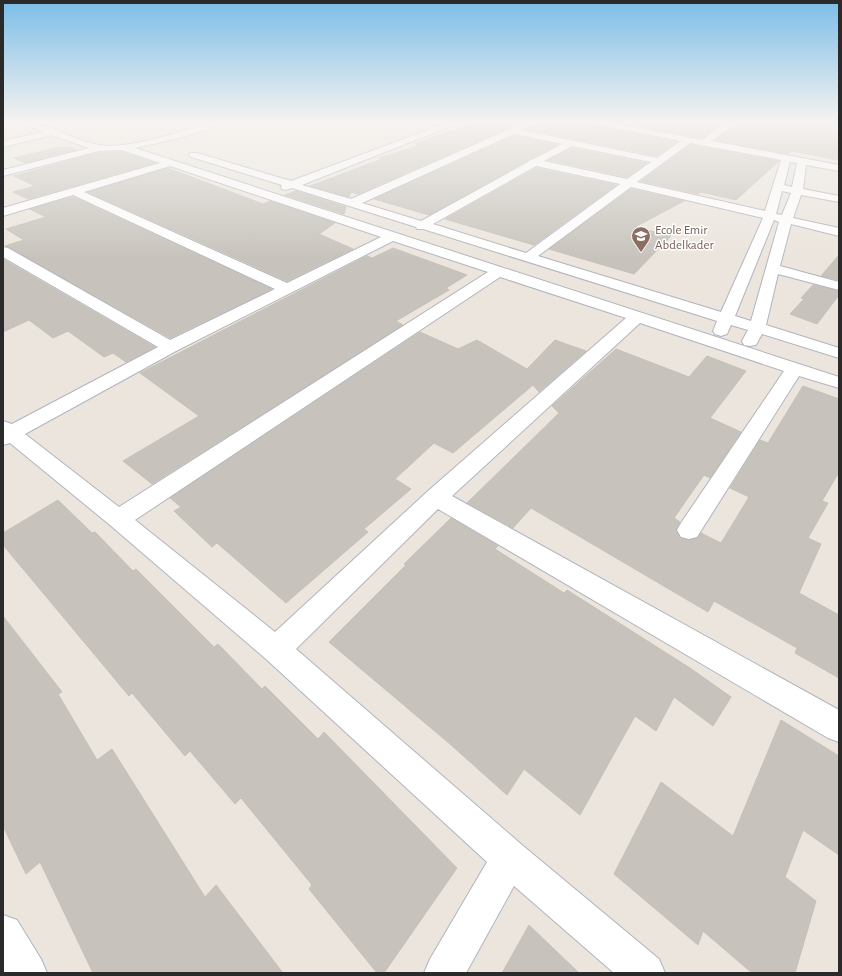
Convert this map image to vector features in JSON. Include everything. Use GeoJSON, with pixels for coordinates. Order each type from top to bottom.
{"type":"FeatureCollection","features":[{"type":"Feature","properties":{"kind":"street"},"geometry":{"type":"LineString","coordinates":[[3,173],[24,168]]}},
{"type":"Feature","properties":{"kind":"street"},"geometry":{"type":"LineString","coordinates":[[3,212],[154,168]]}},
{"type":"Feature","properties":{"kind":"street"},"geometry":{"type":"LineString","coordinates":[[183,168],[839,383]]}},
{"type":"Feature","properties":{"kind":"street"},"geometry":{"type":"LineString","coordinates":[[232,168],[839,354]]}},
{"type":"Feature","properties":{"kind":"street"},"geometry":{"type":"LineString","coordinates":[[265,195],[338,168]]}},
{"type":"Feature","properties":{"kind":"street"},"geometry":{"type":"LineString","coordinates":[[350,204],[429,168]]}},
{"type":"Feature","properties":{"kind":"street"},"geometry":{"type":"LineString","coordinates":[[421,226],[523,168]]}},
{"type":"Feature","properties":{"kind":"street"},"geometry":{"type":"LineString","coordinates":[[558,168],[839,232]]}},
{"type":"Feature","properties":{"kind":"street"},"geometry":{"type":"LineString","coordinates":[[527,258],[649,168]]}},
{"type":"Feature","properties":{"kind":"street"},"geometry":{"type":"LineString","coordinates":[[716,342],[770,215],[783,168]]}},
{"type":"Feature","properties":{"kind":"street"},"geometry":{"type":"LineString","coordinates":[[745,351],[757,328],[786,219],[797,190],[801,168]]}},
{"type":"Feature","properties":{"kind":"street"},"geometry":{"type":"LineString","coordinates":[[778,186],[839,199]]}},
{"type":"Feature","properties":{"kind":"street"},"geometry":{"type":"LineString","coordinates":[[73,191],[287,289]]}},
{"type":"Feature","properties":{"kind":"street"},"geometry":{"type":"LineString","coordinates":[[391,237],[170,347],[6,433],[118,519],[276,650],[509,858],[645,973]]}},
{"type":"Feature","properties":{"kind":"street"},"geometry":{"type":"LineString","coordinates":[[3,251],[170,347]]}},
{"type":"Feature","properties":{"kind":"street"},"geometry":{"type":"LineString","coordinates":[[772,268],[839,286]]}},
{"type":"Feature","properties":{"kind":"street"},"geometry":{"type":"LineString","coordinates":[[118,519],[498,272]]}},
{"type":"Feature","properties":{"kind":"street"},"geometry":{"type":"LineString","coordinates":[[276,650],[436,497],[638,316]]}},
{"type":"Feature","properties":{"kind":"street"},"geometry":{"type":"LineString","coordinates":[[689,530],[795,368]]}},
{"type":"Feature","properties":{"kind":"street"},"geometry":{"type":"LineString","coordinates":[[436,497],[839,727]]}},
{"type":"Feature","properties":{"kind":"street"},"geometry":{"type":"LineString","coordinates":[[444,973],[509,858]]}},
{"type":"Feature","properties":{"kind":"street"},"geometry":{"type":"LineString","coordinates":[[3,934],[27,973]]}},
{"type":"Feature","properties":{"kind":"building"},"geometry":{"type":"Polygon","coordinates":[[[44,168],[139,168],[28,199],[13,192],[35,186],[14,176],[44,168]]]}},
{"type":"Feature","properties":{"kind":"building"},"geometry":{"type":"Polygon","coordinates":[[[168,168],[263,204],[270,201],[335,223],[319,234],[353,249],[287,281],[88,192],[168,168]]]}},
{"type":"Feature","properties":{"kind":"building"},"geometry":{"type":"Polygon","coordinates":[[[359,168],[418,168],[358,194],[351,192],[349,197],[310,186],[359,168]]]}},
{"type":"Feature","properties":{"kind":"building"},"geometry":{"type":"Polygon","coordinates":[[[444,168],[515,168],[429,215],[374,199],[444,168]]]}},
{"type":"Feature","properties":{"kind":"building"},"geometry":{"type":"Polygon","coordinates":[[[536,168],[616,185],[534,245],[445,219],[536,168]]]}},
{"type":"Feature","properties":{"kind":"building"},"geometry":{"type":"Polygon","coordinates":[[[583,168],[641,168],[627,177],[583,168]]]}},
{"type":"Feature","properties":{"kind":"building"},"geometry":{"type":"Polygon","coordinates":[[[659,168],[772,168],[736,200],[701,192],[698,194],[641,181],[659,168]]]}},
{"type":"Feature","properties":{"kind":"building"},"geometry":{"type":"Polygon","coordinates":[[[631,189],[684,201],[635,227],[671,236],[634,274],[549,249],[631,189]]]}},
{"type":"Feature","properties":{"kind":"building"},"geometry":{"type":"Polygon","coordinates":[[[296,191],[346,207],[344,214],[285,195],[296,191]]]}},
{"type":"Feature","properties":{"kind":"building"},"geometry":{"type":"Polygon","coordinates":[[[73,197],[272,289],[170,338],[5,246],[24,240],[6,229],[46,217],[30,209],[73,197]]]}},
{"type":"Feature","properties":{"kind":"building"},"geometry":{"type":"Polygon","coordinates":[[[393,248],[467,275],[446,288],[449,290],[396,321],[403,325],[152,484],[123,461],[199,416],[140,373],[367,256],[372,258],[393,248]]]}},
{"type":"Feature","properties":{"kind":"building"},"geometry":{"type":"Polygon","coordinates":[[[839,255],[839,280],[821,276],[839,255]]]}},
{"type":"Feature","properties":{"kind":"building"},"geometry":{"type":"Polygon","coordinates":[[[3,259],[155,347],[126,362],[113,353],[104,357],[68,331],[53,338],[29,320],[3,332],[3,259]]]}},
{"type":"Feature","properties":{"kind":"building"},"geometry":{"type":"Polygon","coordinates":[[[813,285],[839,291],[839,295],[817,324],[790,314],[804,299],[801,298],[813,285]]]}},
{"type":"Feature","properties":{"kind":"building"},"geometry":{"type":"Polygon","coordinates":[[[420,332],[458,349],[477,340],[527,369],[555,340],[586,351],[539,392],[533,385],[453,453],[434,443],[395,479],[411,489],[364,529],[368,532],[286,603],[217,543],[212,547],[174,511],[181,507],[170,498],[420,332]]]}},
{"type":"Feature","properties":{"kind":"building"},"geometry":{"type":"Polygon","coordinates":[[[616,349],[689,377],[707,356],[746,371],[710,418],[741,432],[710,478],[704,475],[674,518],[680,522],[676,529],[680,538],[689,540],[697,538],[701,533],[721,543],[749,497],[730,488],[760,440],[768,443],[803,386],[839,399],[839,472],[822,501],[828,503],[808,538],[821,544],[799,593],[839,615],[839,678],[795,653],[797,648],[714,601],[708,612],[531,508],[513,528],[467,503],[559,413],[552,406],[616,349]]]}},
{"type":"Feature","properties":{"kind":"building"},"geometry":{"type":"Polygon","coordinates":[[[58,500],[92,533],[95,532],[133,571],[136,569],[214,647],[218,644],[262,689],[265,686],[318,739],[324,732],[457,868],[384,973],[377,973],[309,889],[312,885],[241,798],[235,804],[190,751],[185,756],[132,693],[129,696],[3,545],[3,533],[58,500]]]}},
{"type":"Feature","properties":{"kind":"building"},"geometry":{"type":"Polygon","coordinates":[[[451,518],[498,546],[495,549],[564,593],[567,590],[690,668],[731,697],[713,726],[674,697],[656,731],[635,716],[580,815],[524,769],[507,795],[450,744],[329,642],[406,565],[404,564],[451,518]]]}},
{"type":"Feature","properties":{"kind":"building"},"geometry":{"type":"Polygon","coordinates":[[[3,616],[62,692],[58,694],[97,760],[112,749],[205,897],[216,885],[283,973],[93,973],[40,862],[26,874],[3,826],[3,616]]]}},
{"type":"Feature","properties":{"kind":"building"},"geometry":{"type":"Polygon","coordinates":[[[781,720],[839,756],[839,855],[803,830],[785,877],[816,901],[795,973],[752,973],[703,931],[698,945],[614,874],[661,782],[733,836],[781,720]]]}},
{"type":"Feature","properties":{"kind":"building"},"geometry":{"type":"Polygon","coordinates":[[[529,925],[579,973],[502,973],[529,925]]]}},
{"type":"Feature","properties":{"kind":"place","name":"Ecole Emir Abdelkader"},"geometry":{"type":"Point","coordinates":[641,253]}}]}
